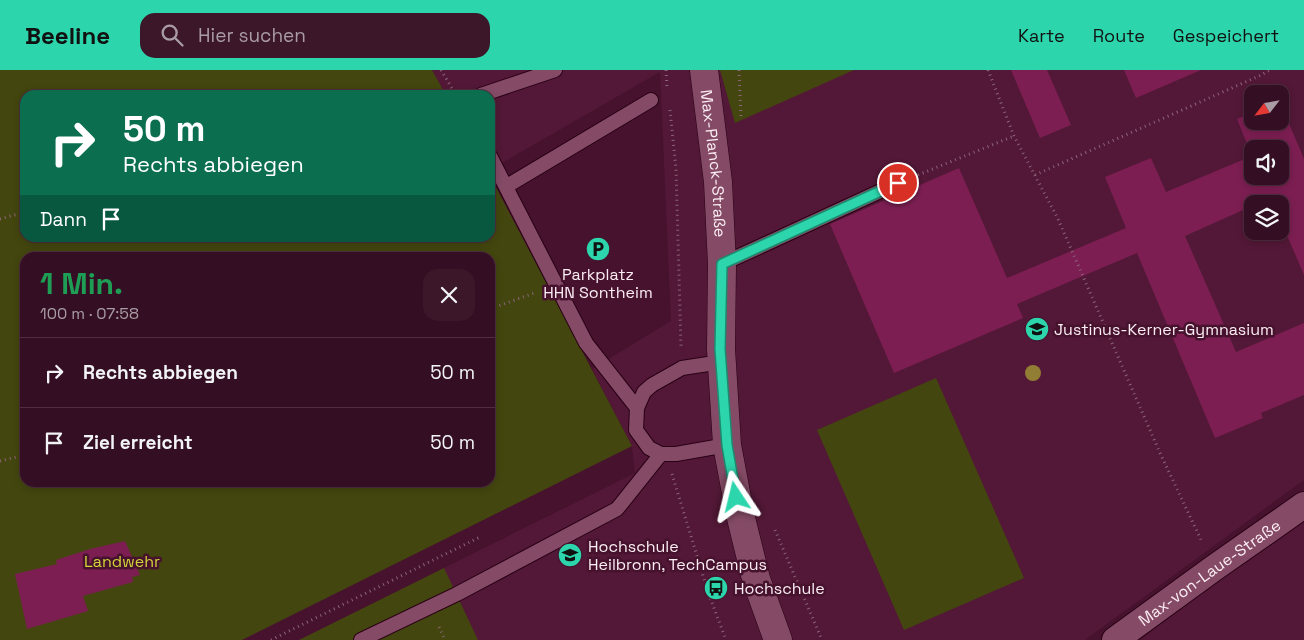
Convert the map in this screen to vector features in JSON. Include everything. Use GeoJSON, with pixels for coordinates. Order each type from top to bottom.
{"type":"FeatureCollection","features":[{"type":"Feature","properties":{"kind":"street","name":"Max-Planck-Straße"},"geometry":{"type":"LineString","coordinates":[[704,70],[718,182],[722,264],[721,362],[727,445],[740,514],[756,579],[778,640]]}},
{"type":"Feature","properties":{"kind":"street","name":"Max-von-Laue-Straße"},"geometry":{"type":"LineString","coordinates":[[1115,640],[1304,506]]}},
{"type":"Feature","properties":{"kind":"lane"},"geometry":{"type":"LineString","coordinates":[[495,90],[554,70]]}},
{"type":"Feature","properties":{"kind":"lane"},"geometry":{"type":"LineString","coordinates":[[507,186],[651,100]]}},
{"type":"Feature","properties":{"kind":"lane"},"geometry":{"type":"LineString","coordinates":[[495,165],[586,343],[637,408]]}},
{"type":"Feature","properties":{"kind":"lane"},"geometry":{"type":"LineString","coordinates":[[722,264],[898,183]]}},
{"type":"Feature","properties":{"kind":"lane"},"geometry":{"type":"LineString","coordinates":[[721,362],[682,368],[644,392],[637,408],[636,430],[649,448],[664,454],[684,453],[727,445]]}},
{"type":"Feature","properties":{"kind":"lane"},"geometry":{"type":"LineString","coordinates":[[361,640],[457,594],[617,509],[664,454]]}},
{"type":"Feature","properties":{"kind":"path"},"geometry":{"type":"LineString","coordinates":[[441,70],[453,90]]}},
{"type":"Feature","properties":{"kind":"path"},"geometry":{"type":"LineString","coordinates":[[666,70],[668,90]]}},
{"type":"Feature","properties":{"kind":"path"},"geometry":{"type":"LineString","coordinates":[[739,70],[741,120]]}},
{"type":"Feature","properties":{"kind":"path"},"geometry":{"type":"LineString","coordinates":[[988,70],[1014,136],[1058,219],[1160,453],[1214,568]]}},
{"type":"Feature","properties":{"kind":"path"},"geometry":{"type":"LineString","coordinates":[[1035,174],[1142,129],[1270,70]]}},
{"type":"Feature","properties":{"kind":"path"},"geometry":{"type":"LineString","coordinates":[[670,110],[676,169],[682,368]]}},
{"type":"Feature","properties":{"kind":"path"},"geometry":{"type":"LineString","coordinates":[[898,183],[1014,136]]}},
{"type":"Feature","properties":{"kind":"path"},"geometry":{"type":"LineString","coordinates":[[0,219],[20,213]]}},
{"type":"Feature","properties":{"kind":"path"},"geometry":{"type":"LineString","coordinates":[[495,307],[557,285]]}},
{"type":"Feature","properties":{"kind":"path"},"geometry":{"type":"LineString","coordinates":[[664,454],[708,592],[726,640]]}},
{"type":"Feature","properties":{"kind":"path"},"geometry":{"type":"LineString","coordinates":[[0,461],[20,456]]}},
{"type":"Feature","properties":{"kind":"path"},"geometry":{"type":"LineString","coordinates":[[775,528],[822,640]]}},
{"type":"Feature","properties":{"kind":"path"},"geometry":{"type":"LineString","coordinates":[[271,640],[480,537]]}},
{"type":"Feature","properties":{"kind":"shaded area","name":"Justinus-Kerner-Gymnasium"},"geometry":{"type":"Polygon","coordinates":[[[432,70],[1304,70],[1304,480],[1085,640],[299,640],[635,473],[632,446],[592,369],[671,321],[660,72],[495,167],[495,90],[443,90],[432,70]]]}},
{"type":"Feature","properties":{"kind":"shaded area"},"geometry":{"type":"Polygon","coordinates":[[[1304,518],[1304,640],[1140,640],[1238,565],[1304,518]]]}},
{"type":"Feature","properties":{"kind":"green space","name":"Landwehr"},"geometry":{"type":"Polygon","coordinates":[[[0,70],[432,70],[443,90],[20,90],[20,242],[495,242],[495,186],[632,446],[242,640],[0,640],[0,70]]]}},
{"type":"Feature","properties":{"kind":"green space"},"geometry":{"type":"Polygon","coordinates":[[[720,70],[854,70],[735,123],[720,70]]]}},
{"type":"Feature","properties":{"kind":"green space"},"geometry":{"type":"Polygon","coordinates":[[[936,378],[1024,578],[904,630],[817,430],[936,378]]]}},
{"type":"Feature","properties":{"kind":"green space"},"geometry":{"type":"Polygon","coordinates":[[[444,568],[478,640],[299,640],[444,568]]]}},
{"type":"Feature","properties":{"kind":"building"},"geometry":{"type":"Polygon","coordinates":[[[1011,70],[1047,70],[1071,125],[1040,138],[1011,70]]]}},
{"type":"Feature","properties":{"kind":"building"},"geometry":{"type":"Polygon","coordinates":[[[1124,70],[1201,70],[1136,98],[1124,70]]]}},
{"type":"Feature","properties":{"kind":"building"},"geometry":{"type":"Polygon","coordinates":[[[1244,116],[1244,130],[1289,130],[1289,123],[1304,159],[1304,275],[1289,240],[1289,195],[1244,195],[1244,210],[1185,236],[1236,352],[1304,323],[1304,395],[1261,413],[1263,418],[1215,438],[1137,253],[1017,304],[1023,318],[894,373],[830,224],[959,168],[1007,278],[1126,228],[1105,177],[1151,158],[1166,192],[1244,159],[1244,185],[1289,185],[1289,140],[1246,140],[1237,119],[1244,116]]]}},
{"type":"Feature","properties":{"kind":"building"},"geometry":{"type":"Polygon","coordinates":[[[125,541],[140,575],[132,577],[133,582],[83,596],[88,611],[27,629],[15,574],[57,564],[56,560],[90,549],[125,541]]]}},
{"type":"Feature","properties":{"kind":"place","name":"Parkplatz HHN Sontheim"},"geometry":{"type":"Point","coordinates":[598,249]}},
{"type":"Feature","properties":{"kind":"place","name":"Justinus-Kerner-Gymnasium"},"geometry":{"type":"Point","coordinates":[1037,329]}},
{"type":"Feature","properties":{"kind":"place","name":"Hochschule Heilbronn, TechCampus"},"geometry":{"type":"Point","coordinates":[570,555]}},
{"type":"Feature","properties":{"kind":"place","name":"Hochschule"},"geometry":{"type":"Point","coordinates":[716,588]}},
{"type":"Feature","properties":{"kind":"route"},"geometry":{"type":"LineString","coordinates":[[736,497],[727,445],[720,349],[722,264],[898,183]]}}]}
